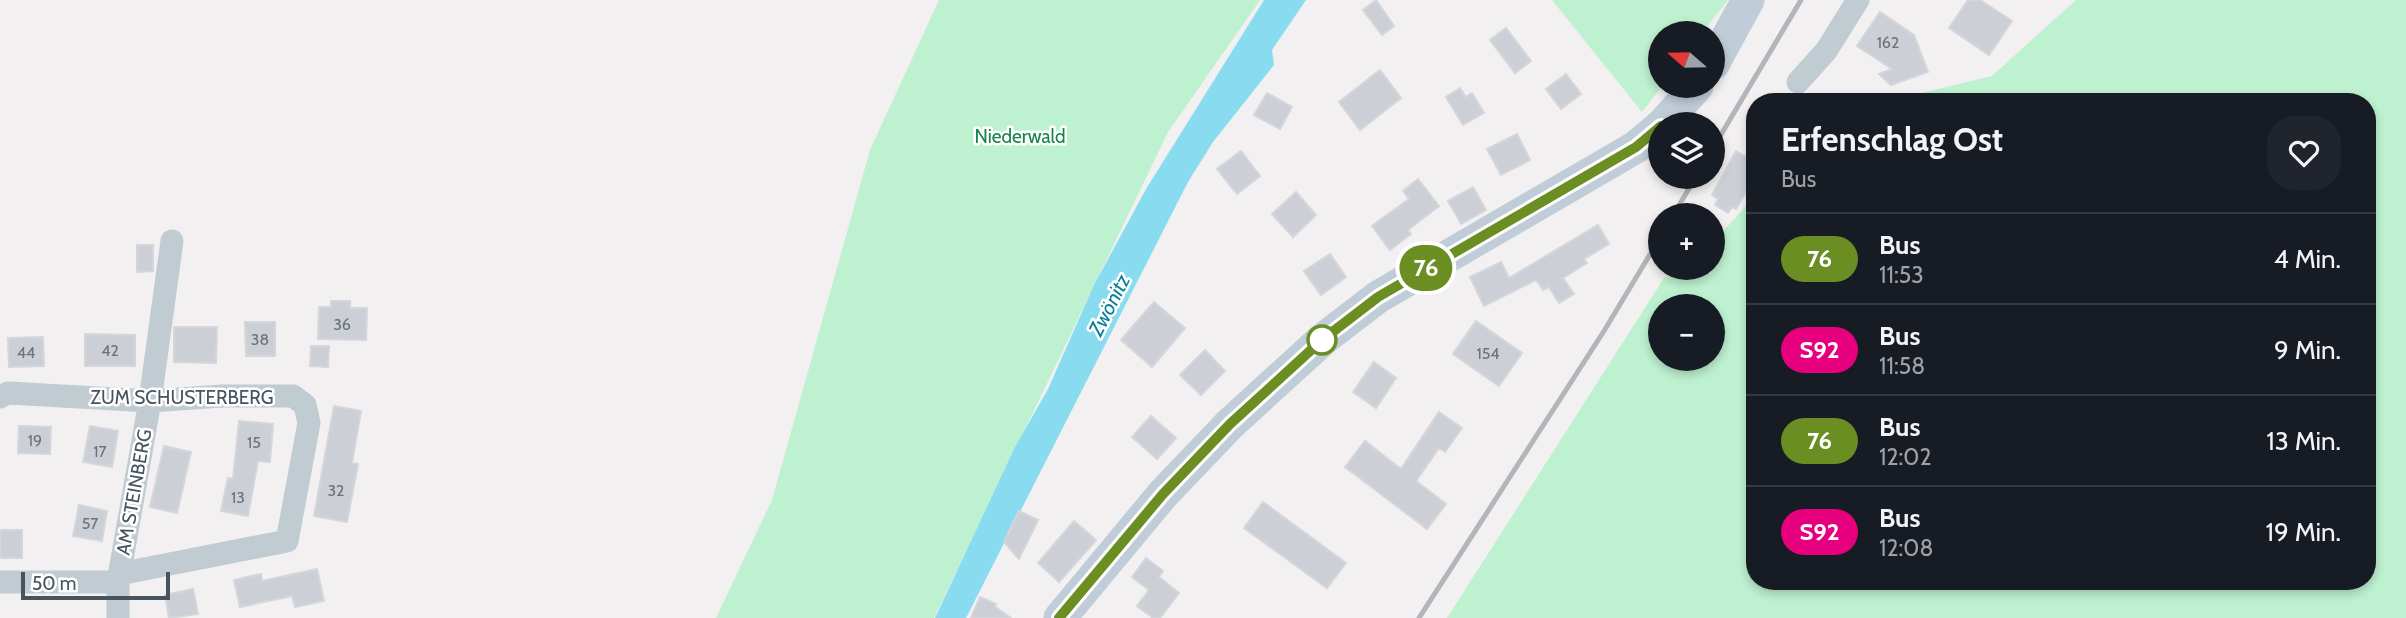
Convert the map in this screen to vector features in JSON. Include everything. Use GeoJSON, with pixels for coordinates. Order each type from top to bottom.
{"type":"FeatureCollection","features":[{"type":"Feature","properties":{"kind":"main road"},"geometry":{"type":"LineString","coordinates":[[1726,40],[1748,0]]}},
{"type":"Feature","properties":{"kind":"main road"},"geometry":{"type":"LineString","coordinates":[[1674,112],[1686,98]]}},
{"type":"Feature","properties":{"kind":"main road"},"geometry":{"type":"LineString","coordinates":[[1059,618],[1172,484],[1230,424],[1322,340],[1378,297],[1636,147],[1648,137]]}},
{"type":"Feature","properties":{"kind":"street"},"geometry":{"type":"LineString","coordinates":[[1798,82],[1826,51],[1858,0]]}},
{"type":"Feature","properties":{"kind":"street","name":"AM STEINBERG"},"geometry":{"type":"LineString","coordinates":[[118,618],[119,578],[150,401],[172,241]]}},
{"type":"Feature","properties":{"kind":"street","name":"ZUM SCHUSTERBERG"},"geometry":{"type":"LineString","coordinates":[[0,397],[8,393],[150,401],[222,396],[293,396],[305,405],[309,423],[287,541],[119,578],[0,582]]}},
{"type":"Feature","properties":{"kind":"green space","name":"Niederwald"},"geometry":{"type":"Polygon","coordinates":[[[939,0],[1260,0],[1168,132],[934,618],[716,618],[772,500],[870,150],[939,0]]]}},
{"type":"Feature","properties":{"kind":"green space"},"geometry":{"type":"Polygon","coordinates":[[[1552,0],[1728,0],[1711,21],[1648,21],[1648,98],[1653,98],[1642,112],[1552,0]]]}},
{"type":"Feature","properties":{"kind":"green space"},"geometry":{"type":"Polygon","coordinates":[[[2076,0],[2406,0],[2406,618],[1447,618],[1648,303],[1648,371],[1725,371],[1725,294],[1654,294],[1663,280],[1725,280],[1725,229],[1746,206],[1746,590],[2376,590],[2376,93],[1921,93],[1992,76],[2076,0]]]}},
{"type":"Feature","properties":{"kind":"water","name":"Zwönitz"},"geometry":{"type":"Polygon","coordinates":[[[1264,0],[1306,0],[1272,50],[1274,65],[1213,142],[1188,182],[966,618],[935,618],[1015,447],[1048,389],[1094,285],[1146,189],[1264,0]]]}},
{"type":"Feature","properties":{"kind":"building"},"geometry":{"type":"Polygon","coordinates":[[[1376,0],[1394,26],[1382,35],[1363,10],[1376,0]]]}},
{"type":"Feature","properties":{"kind":"building"},"geometry":{"type":"Polygon","coordinates":[[[1968,0],[1980,0],[2012,21],[1989,55],[1949,28],[1968,0]]]}},
{"type":"Feature","properties":{"kind":"building"},"geometry":{"type":"Polygon","coordinates":[[[1880,12],[1914,35],[1928,72],[1891,85],[1879,74],[1892,69],[1857,46],[1880,12]]]}},
{"type":"Feature","properties":{"kind":"building"},"geometry":{"type":"Polygon","coordinates":[[[1506,28],[1531,61],[1515,73],[1490,40],[1506,28]]]}},
{"type":"Feature","properties":{"kind":"building"},"geometry":{"type":"Polygon","coordinates":[[[1380,70],[1401,98],[1360,130],[1339,102],[1380,70]]]}},
{"type":"Feature","properties":{"kind":"building"},"geometry":{"type":"Polygon","coordinates":[[[1566,74],[1581,94],[1561,109],[1546,89],[1566,74]]]}},
{"type":"Feature","properties":{"kind":"building"},"geometry":{"type":"Polygon","coordinates":[[[1460,88],[1466,97],[1472,93],[1484,113],[1463,125],[1446,97],[1460,88]]]}},
{"type":"Feature","properties":{"kind":"building"},"geometry":{"type":"Polygon","coordinates":[[[1267,93],[1292,107],[1280,129],[1254,115],[1267,93]]]}},
{"type":"Feature","properties":{"kind":"building"},"geometry":{"type":"Polygon","coordinates":[[[1517,134],[1530,160],[1501,175],[1487,149],[1517,134]]]}},
{"type":"Feature","properties":{"kind":"building"},"geometry":{"type":"Polygon","coordinates":[[[1241,151],[1260,176],[1237,194],[1217,169],[1241,151]]]}},
{"type":"Feature","properties":{"kind":"building"},"geometry":{"type":"Polygon","coordinates":[[[1736,151],[1746,157],[1746,192],[1736,209],[1732,207],[1728,213],[1725,211],[1725,203],[1716,203],[1718,199],[1712,195],[1715,189],[1725,189],[1725,171],[1736,151]]]}},
{"type":"Feature","properties":{"kind":"building"},"geometry":{"type":"Polygon","coordinates":[[[1418,179],[1439,206],[1408,230],[1411,234],[1390,250],[1372,226],[1409,199],[1403,191],[1418,179]]]}},
{"type":"Feature","properties":{"kind":"building"},"geometry":{"type":"Polygon","coordinates":[[[1473,187],[1486,210],[1461,224],[1448,201],[1473,187]]]}},
{"type":"Feature","properties":{"kind":"building"},"geometry":{"type":"Polygon","coordinates":[[[1296,192],[1316,215],[1293,237],[1272,214],[1296,192]]]}},
{"type":"Feature","properties":{"kind":"building"},"geometry":{"type":"Polygon","coordinates":[[[1598,225],[1609,244],[1584,259],[1587,263],[1563,278],[1574,294],[1559,303],[1549,287],[1543,290],[1536,280],[1484,306],[1470,277],[1501,262],[1509,278],[1598,225]]]}},
{"type":"Feature","properties":{"kind":"building"},"geometry":{"type":"Polygon","coordinates":[[[137,245],[153,245],[153,271],[137,272],[137,245]]]}},
{"type":"Feature","properties":{"kind":"building"},"geometry":{"type":"Polygon","coordinates":[[[1330,254],[1346,277],[1321,295],[1304,271],[1330,254]]]}},
{"type":"Feature","properties":{"kind":"building"},"geometry":{"type":"Polygon","coordinates":[[[331,301],[350,301],[350,308],[367,308],[366,340],[318,339],[319,307],[331,307],[331,301]]]}},
{"type":"Feature","properties":{"kind":"building"},"geometry":{"type":"Polygon","coordinates":[[[1154,302],[1185,328],[1152,367],[1121,340],[1154,302]]]}},
{"type":"Feature","properties":{"kind":"building"},"geometry":{"type":"Polygon","coordinates":[[[1476,321],[1522,353],[1499,386],[1453,354],[1476,321]]]}},
{"type":"Feature","properties":{"kind":"building"},"geometry":{"type":"Polygon","coordinates":[[[245,322],[275,322],[275,356],[246,356],[245,322]]]}},
{"type":"Feature","properties":{"kind":"building"},"geometry":{"type":"Polygon","coordinates":[[[174,327],[217,327],[216,363],[174,362],[174,327]]]}},
{"type":"Feature","properties":{"kind":"building"},"geometry":{"type":"Polygon","coordinates":[[[85,334],[135,335],[135,366],[85,366],[85,334]]]}},
{"type":"Feature","properties":{"kind":"building"},"geometry":{"type":"Polygon","coordinates":[[[43,337],[44,366],[9,367],[8,338],[43,337]]]}},
{"type":"Feature","properties":{"kind":"building"},"geometry":{"type":"Polygon","coordinates":[[[311,346],[329,346],[328,367],[310,366],[311,346]]]}},
{"type":"Feature","properties":{"kind":"building"},"geometry":{"type":"Polygon","coordinates":[[[1205,350],[1225,371],[1201,395],[1180,375],[1205,350]]]}},
{"type":"Feature","properties":{"kind":"building"},"geometry":{"type":"Polygon","coordinates":[[[1374,362],[1396,378],[1376,408],[1353,392],[1374,362]]]}},
{"type":"Feature","properties":{"kind":"building"},"geometry":{"type":"Polygon","coordinates":[[[334,406],[361,411],[352,463],[358,464],[347,522],[314,516],[334,406]]]}},
{"type":"Feature","properties":{"kind":"building"},"geometry":{"type":"Polygon","coordinates":[[[1439,412],[1462,428],[1445,452],[1439,448],[1416,481],[1446,504],[1427,529],[1345,467],[1365,441],[1401,469],[1439,412]]]}},
{"type":"Feature","properties":{"kind":"building"},"geometry":{"type":"Polygon","coordinates":[[[1151,416],[1176,438],[1157,459],[1132,437],[1151,416]]]}},
{"type":"Feature","properties":{"kind":"building"},"geometry":{"type":"Polygon","coordinates":[[[239,421],[273,424],[270,462],[258,461],[248,516],[221,511],[228,478],[233,479],[239,421]]]}},
{"type":"Feature","properties":{"kind":"building"},"geometry":{"type":"Polygon","coordinates":[[[19,426],[51,427],[50,454],[18,453],[19,426]]]}},
{"type":"Feature","properties":{"kind":"building"},"geometry":{"type":"Polygon","coordinates":[[[90,426],[118,431],[112,467],[83,462],[90,426]]]}},
{"type":"Feature","properties":{"kind":"building"},"geometry":{"type":"Polygon","coordinates":[[[164,446],[191,452],[177,513],[150,507],[164,446]]]}},
{"type":"Feature","properties":{"kind":"building"},"geometry":{"type":"Polygon","coordinates":[[[1263,502],[1346,563],[1327,588],[1244,528],[1263,502]]]}},
{"type":"Feature","properties":{"kind":"building"},"geometry":{"type":"Polygon","coordinates":[[[79,505],[107,511],[102,541],[73,536],[79,505]]]}},
{"type":"Feature","properties":{"kind":"building"},"geometry":{"type":"Polygon","coordinates":[[[1019,511],[1038,520],[1019,559],[1004,542],[1019,511]]]}},
{"type":"Feature","properties":{"kind":"building"},"geometry":{"type":"Polygon","coordinates":[[[1074,521],[1096,540],[1059,582],[1038,563],[1074,521]]]}},
{"type":"Feature","properties":{"kind":"building"},"geometry":{"type":"Polygon","coordinates":[[[0,530],[22,530],[22,558],[0,558],[0,530]]]}},
{"type":"Feature","properties":{"kind":"building"},"geometry":{"type":"Polygon","coordinates":[[[1146,558],[1163,571],[1159,577],[1179,593],[1160,618],[1153,618],[1137,606],[1149,590],[1132,577],[1146,558]]]}},
{"type":"Feature","properties":{"kind":"building"},"geometry":{"type":"Polygon","coordinates":[[[317,569],[324,601],[295,607],[292,596],[240,607],[234,580],[261,574],[262,581],[317,569]]]}},
{"type":"Feature","properties":{"kind":"building"},"geometry":{"type":"Polygon","coordinates":[[[193,589],[198,614],[169,618],[165,595],[193,589]]]}},
{"type":"Feature","properties":{"kind":"building"},"geometry":{"type":"Polygon","coordinates":[[[980,597],[996,604],[995,607],[1011,618],[971,618],[980,597]]]}},
{"type":"Feature","properties":{"kind":"railway"},"geometry":{"type":"LineString","coordinates":[[1725,128],[1801,0]]}},
{"type":"Feature","properties":{"kind":"railway"},"geometry":{"type":"LineString","coordinates":[[1680,203],[1689,189]]}},
{"type":"Feature","properties":{"kind":"railway"},"geometry":{"type":"LineString","coordinates":[[1419,618],[1604,331],[1648,258]]}},
{"type":"Feature","properties":{"kind":"bus line","name":"76"},"geometry":{"type":"LineString","coordinates":[[1059,618],[1163,494],[1230,424],[1322,340],[1378,297],[1636,147],[1648,137]]}}]}
